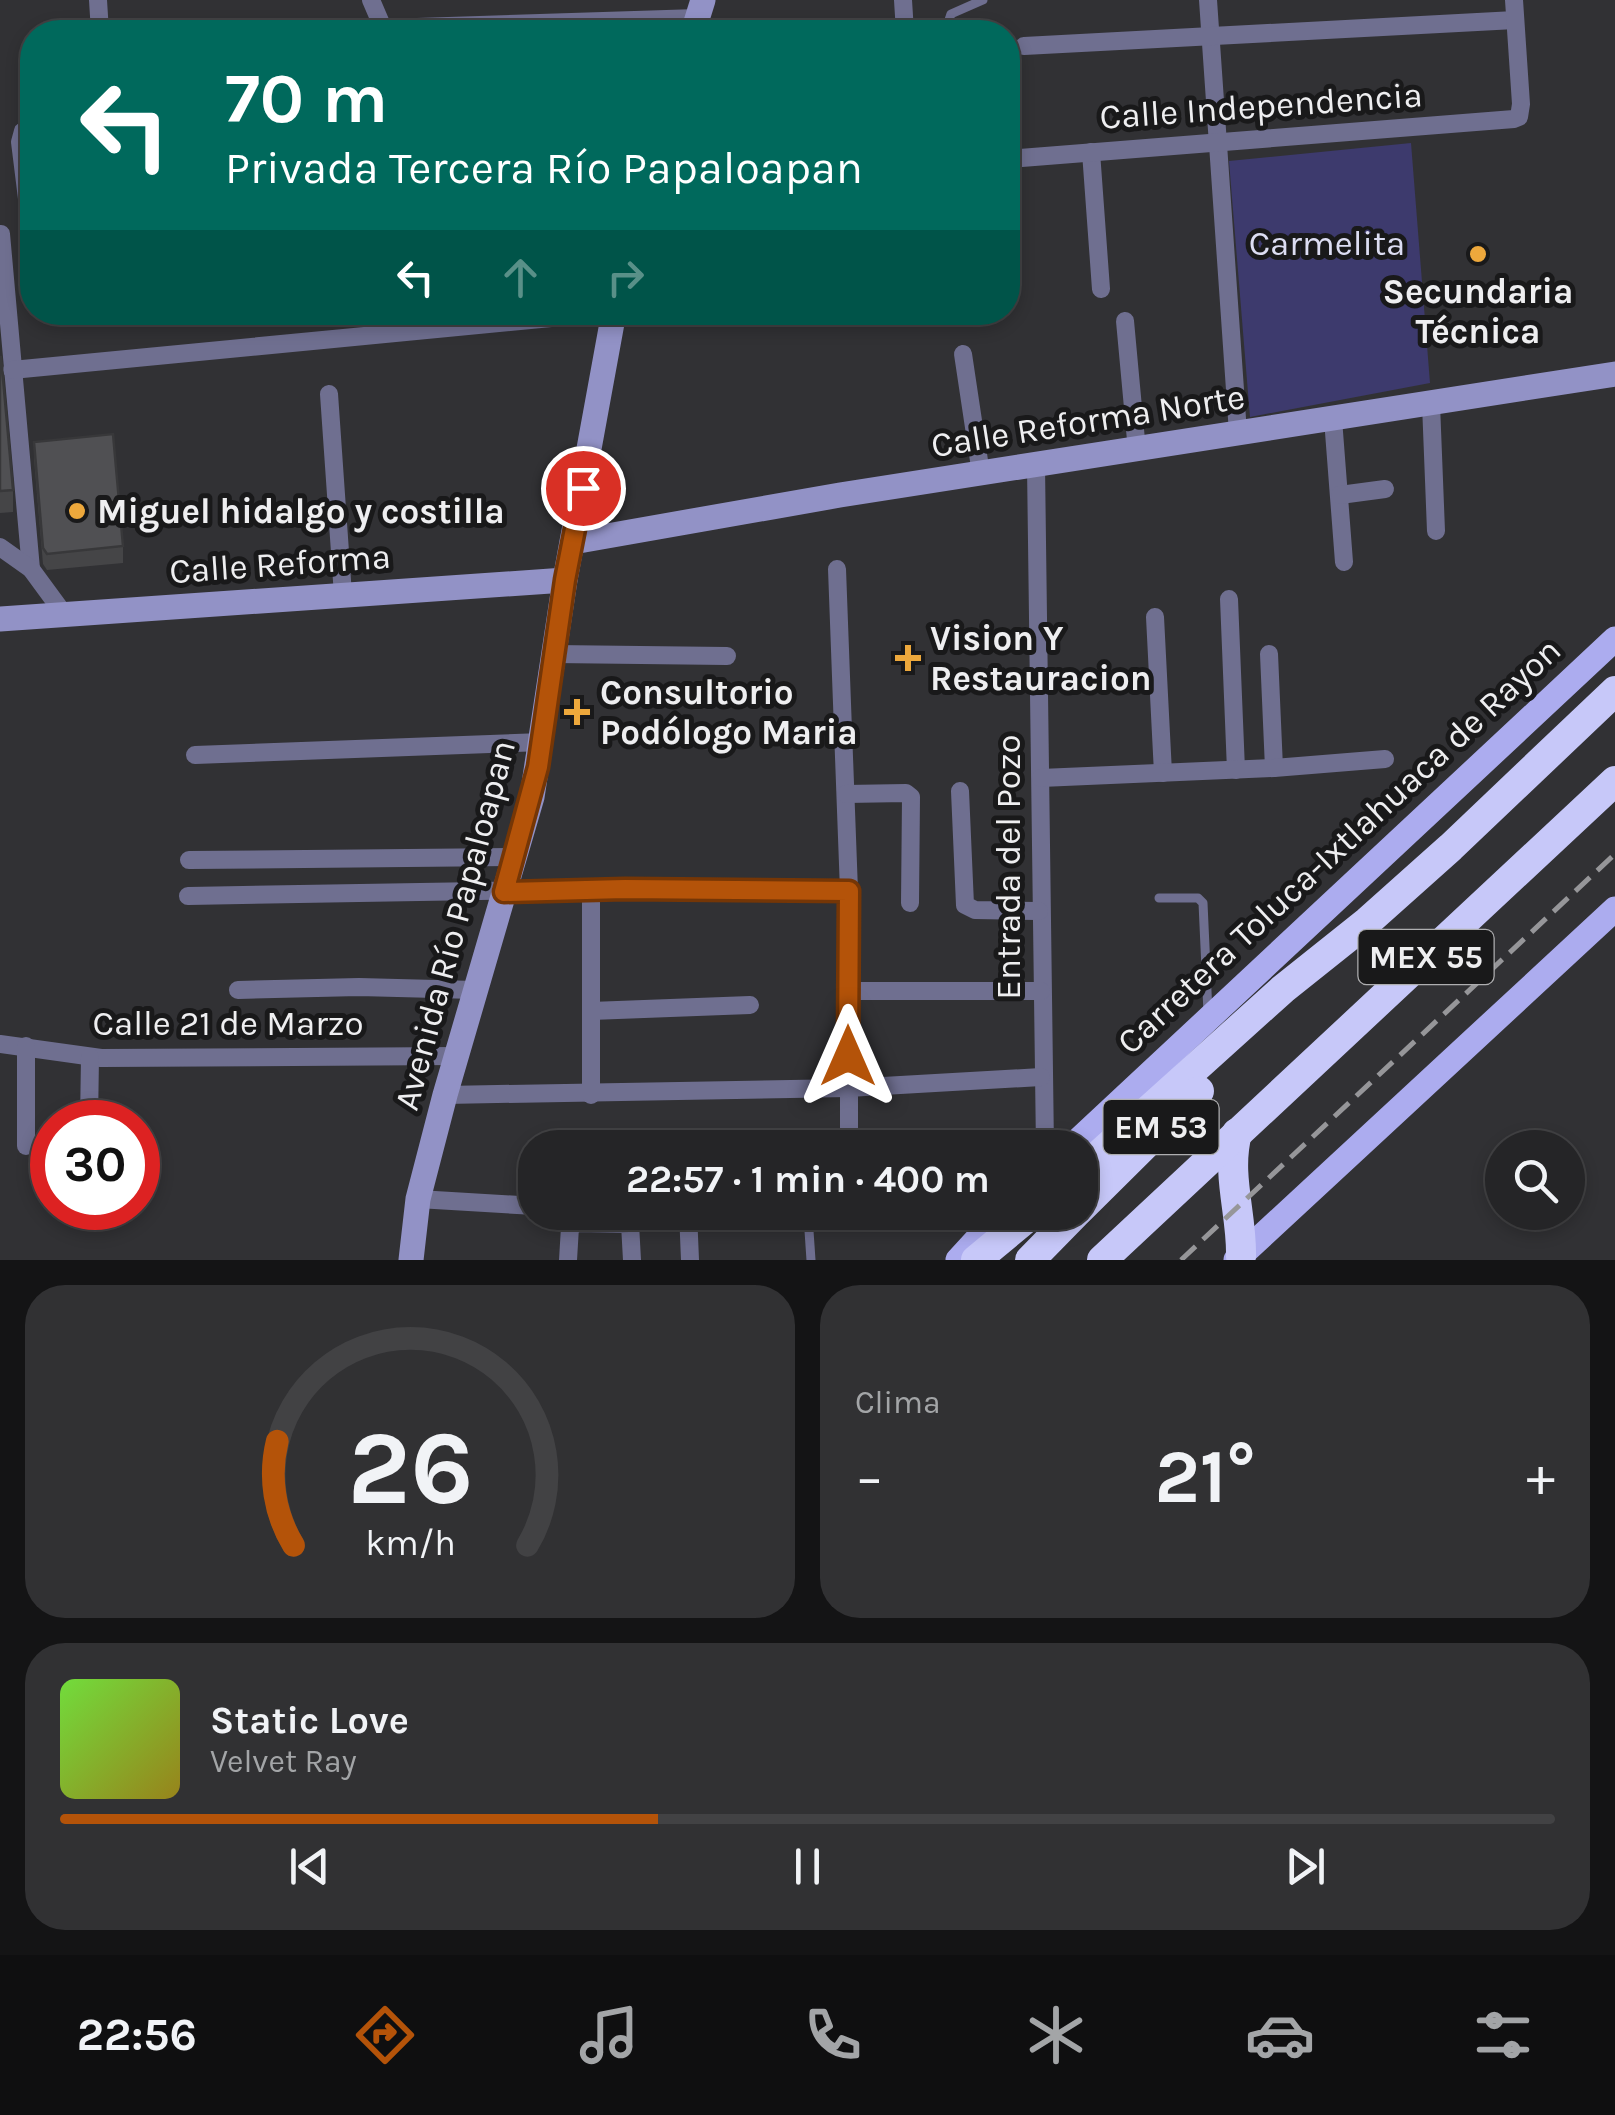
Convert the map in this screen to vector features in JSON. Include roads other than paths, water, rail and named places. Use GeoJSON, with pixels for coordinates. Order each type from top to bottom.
{"type":"FeatureCollection","features":[{"type":"Feature","properties":{"kind":"highway","name":"Carretera Toluca-Ixtlahuaca de Rayon"},"geometry":{"type":"LineString","coordinates":[[1098,1156],[1283,988],[1367,922],[1452,847],[1615,690]]}},
{"type":"Feature","properties":{"kind":"highway","name":"MEX 55"},"geometry":{"type":"LineString","coordinates":[[1102,1260],[1615,781]]}},
{"type":"Feature","properties":{"kind":"highway","name":"EM 53"},"geometry":{"type":"LineString","coordinates":[[1098,1191],[1367,922]]}},
{"type":"Feature","properties":{"kind":"highway"},"geometry":{"type":"LineString","coordinates":[[1236,1133],[1231,1168],[1241,1223],[1238,1258]]}},
{"type":"Feature","properties":{"kind":"highway"},"geometry":{"type":"LineString","coordinates":[[976,1260],[1012,1230]]}},
{"type":"Feature","properties":{"kind":"highway","name":"EM 53"},"geometry":{"type":"LineString","coordinates":[[1030,1260],[1059,1230]]}},
{"type":"Feature","properties":{"kind":"main road","name":"Avenida Río Papaloapan"},"geometry":{"type":"LineString","coordinates":[[411,1260],[418,1199],[515,857],[542,742],[565,580],[612,325]]}},
{"type":"Feature","properties":{"kind":"main road","name":"Calle Reforma Norte"},"geometry":{"type":"LineString","coordinates":[[573,542],[840,494],[1615,374]]}},
{"type":"Feature","properties":{"kind":"main road","name":"Calle Reforma"},"geometry":{"type":"LineString","coordinates":[[0,619],[565,580]]}},
{"type":"Feature","properties":{"kind":"main road","name":"Carretera Toluca-Ixtlahuaca de Rayon"},"geometry":{"type":"LineString","coordinates":[[1089,1130],[1615,639]]}},
{"type":"Feature","properties":{"kind":"main road"},"geometry":{"type":"LineString","coordinates":[[1238,1258],[1615,909]]}},
{"type":"Feature","properties":{"kind":"main road"},"geometry":{"type":"LineString","coordinates":[[958,1260],[986,1230]]}},
{"type":"Feature","properties":{"kind":"street"},"geometry":{"type":"LineString","coordinates":[[1208,0],[1238,433]]}},
{"type":"Feature","properties":{"kind":"street"},"geometry":{"type":"LineString","coordinates":[[1024,46],[1515,20],[1514,0]]}},
{"type":"Feature","properties":{"kind":"street"},"geometry":{"type":"LineString","coordinates":[[612,20],[698,17]]}},
{"type":"Feature","properties":{"kind":"street","name":"Calle Independencia"},"geometry":{"type":"LineString","coordinates":[[1020,158],[1508,120],[1518,117],[1521,104],[1515,20]]}},
{"type":"Feature","properties":{"kind":"street"},"geometry":{"type":"LineString","coordinates":[[1091,152],[1101,289]]}},
{"type":"Feature","properties":{"kind":"street"},"geometry":{"type":"LineString","coordinates":[[0,234],[31,570]]}},
{"type":"Feature","properties":{"kind":"street"},"geometry":{"type":"LineString","coordinates":[[1125,321],[1137,450]]}},
{"type":"Feature","properties":{"kind":"street"},"geometry":{"type":"LineString","coordinates":[[12,370],[479,325]]}},
{"type":"Feature","properties":{"kind":"street"},"geometry":{"type":"LineString","coordinates":[[962,354],[982,474]]}},
{"type":"Feature","properties":{"kind":"street"},"geometry":{"type":"LineString","coordinates":[[329,394],[343,595]]}},
{"type":"Feature","properties":{"kind":"street"},"geometry":{"type":"LineString","coordinates":[[1431,404],[1436,531]]}},
{"type":"Feature","properties":{"kind":"street"},"geometry":{"type":"LineString","coordinates":[[1333,419],[1344,562]]}},
{"type":"Feature","properties":{"kind":"street","name":"Entrada del Pozo"},"geometry":{"type":"LineString","coordinates":[[1036,466],[1044,1130]]}},
{"type":"Feature","properties":{"kind":"street"},"geometry":{"type":"LineString","coordinates":[[1340,495],[1385,490]]}},
{"type":"Feature","properties":{"kind":"street"},"geometry":{"type":"LineString","coordinates":[[0,548],[31,570],[64,614]]}},
{"type":"Feature","properties":{"kind":"street"},"geometry":{"type":"LineString","coordinates":[[837,568],[849,891],[849,1130]]}},
{"type":"Feature","properties":{"kind":"street"},"geometry":{"type":"LineString","coordinates":[[1229,599],[1236,770]]}},
{"type":"Feature","properties":{"kind":"street"},"geometry":{"type":"LineString","coordinates":[[1155,617],[1163,773]]}},
{"type":"Feature","properties":{"kind":"street"},"geometry":{"type":"LineString","coordinates":[[554,654],[727,656]]}},
{"type":"Feature","properties":{"kind":"street"},"geometry":{"type":"LineString","coordinates":[[1269,654],[1274,768]]}},
{"type":"Feature","properties":{"kind":"street"},"geometry":{"type":"LineString","coordinates":[[196,755],[542,742]]}},
{"type":"Feature","properties":{"kind":"street"},"geometry":{"type":"LineString","coordinates":[[1041,778],[1386,759]]}},
{"type":"Feature","properties":{"kind":"street"},"geometry":{"type":"LineString","coordinates":[[960,791],[966,905],[975,910],[1039,911]]}},
{"type":"Feature","properties":{"kind":"street"},"geometry":{"type":"LineString","coordinates":[[846,794],[906,793],[911,797],[910,903]]}},
{"type":"Feature","properties":{"kind":"street"},"geometry":{"type":"LineString","coordinates":[[188,860],[515,857]]}},
{"type":"Feature","properties":{"kind":"street"},"geometry":{"type":"LineString","coordinates":[[591,890],[591,1094]]}},
{"type":"Feature","properties":{"kind":"street"},"geometry":{"type":"LineString","coordinates":[[188,896],[849,891]]}},
{"type":"Feature","properties":{"kind":"street"},"geometry":{"type":"LineString","coordinates":[[238,990],[475,990]]}},
{"type":"Feature","properties":{"kind":"street"},"geometry":{"type":"LineString","coordinates":[[849,992],[1041,991]]}},
{"type":"Feature","properties":{"kind":"street"},"geometry":{"type":"LineString","coordinates":[[590,1011],[750,1005]]}},
{"type":"Feature","properties":{"kind":"street","name":"Calle 21 de Marzo"},"geometry":{"type":"LineString","coordinates":[[0,1044],[90,1056],[194,1059],[457,1056]]}},
{"type":"Feature","properties":{"kind":"street"},"geometry":{"type":"LineString","coordinates":[[26,1046],[26,1146]]}},
{"type":"Feature","properties":{"kind":"street"},"geometry":{"type":"LineString","coordinates":[[89,1100],[90,1056]]}},
{"type":"Feature","properties":{"kind":"street"},"geometry":{"type":"LineString","coordinates":[[445,1096],[848,1088],[1042,1078]]}},
{"type":"Feature","properties":{"kind":"street"},"geometry":{"type":"LineString","coordinates":[[418,1199],[518,1205]]}},
{"type":"Feature","properties":{"kind":"street"},"geometry":{"type":"LineString","coordinates":[[568,1260],[570,1227],[596,1223],[631,1226],[632,1260]]}},
{"type":"Feature","properties":{"kind":"street"},"geometry":{"type":"LineString","coordinates":[[689,1230],[690,1260]]}},
{"type":"Feature","properties":{"kind":"lane"},"geometry":{"type":"LineString","coordinates":[[949,20],[951,14],[983,0]]}},
{"type":"Feature","properties":{"kind":"lane"},"geometry":{"type":"LineString","coordinates":[[1159,898],[1198,898],[1204,903],[1208,1020]]}},
{"type":"Feature","properties":{"kind":"lane"},"geometry":{"type":"LineString","coordinates":[[809,1230],[811,1260]]}},
{"type":"Feature","properties":{"kind":"railway"},"geometry":{"type":"LineString","coordinates":[[1181,1260],[1615,854]]}},
{"type":"Feature","properties":{"kind":"place","name":"Secundaria Técnica"},"geometry":{"type":"Point","coordinates":[1478,254]}},
{"type":"Feature","properties":{"kind":"place","name":"Miguel hidalgo y costilla"},"geometry":{"type":"Point","coordinates":[77,511]}},
{"type":"Feature","properties":{"kind":"place","name":"Vision Y Restauracion"},"geometry":{"type":"Point","coordinates":[908,658]}},
{"type":"Feature","properties":{"kind":"place","name":"Consultorio Podólogo Maria"},"geometry":{"type":"Point","coordinates":[577,712]}},
{"type":"Feature","properties":{"kind":"park label","name":"Carmelita"},"geometry":{"type":"Point","coordinates":[1327,243]}}]}
